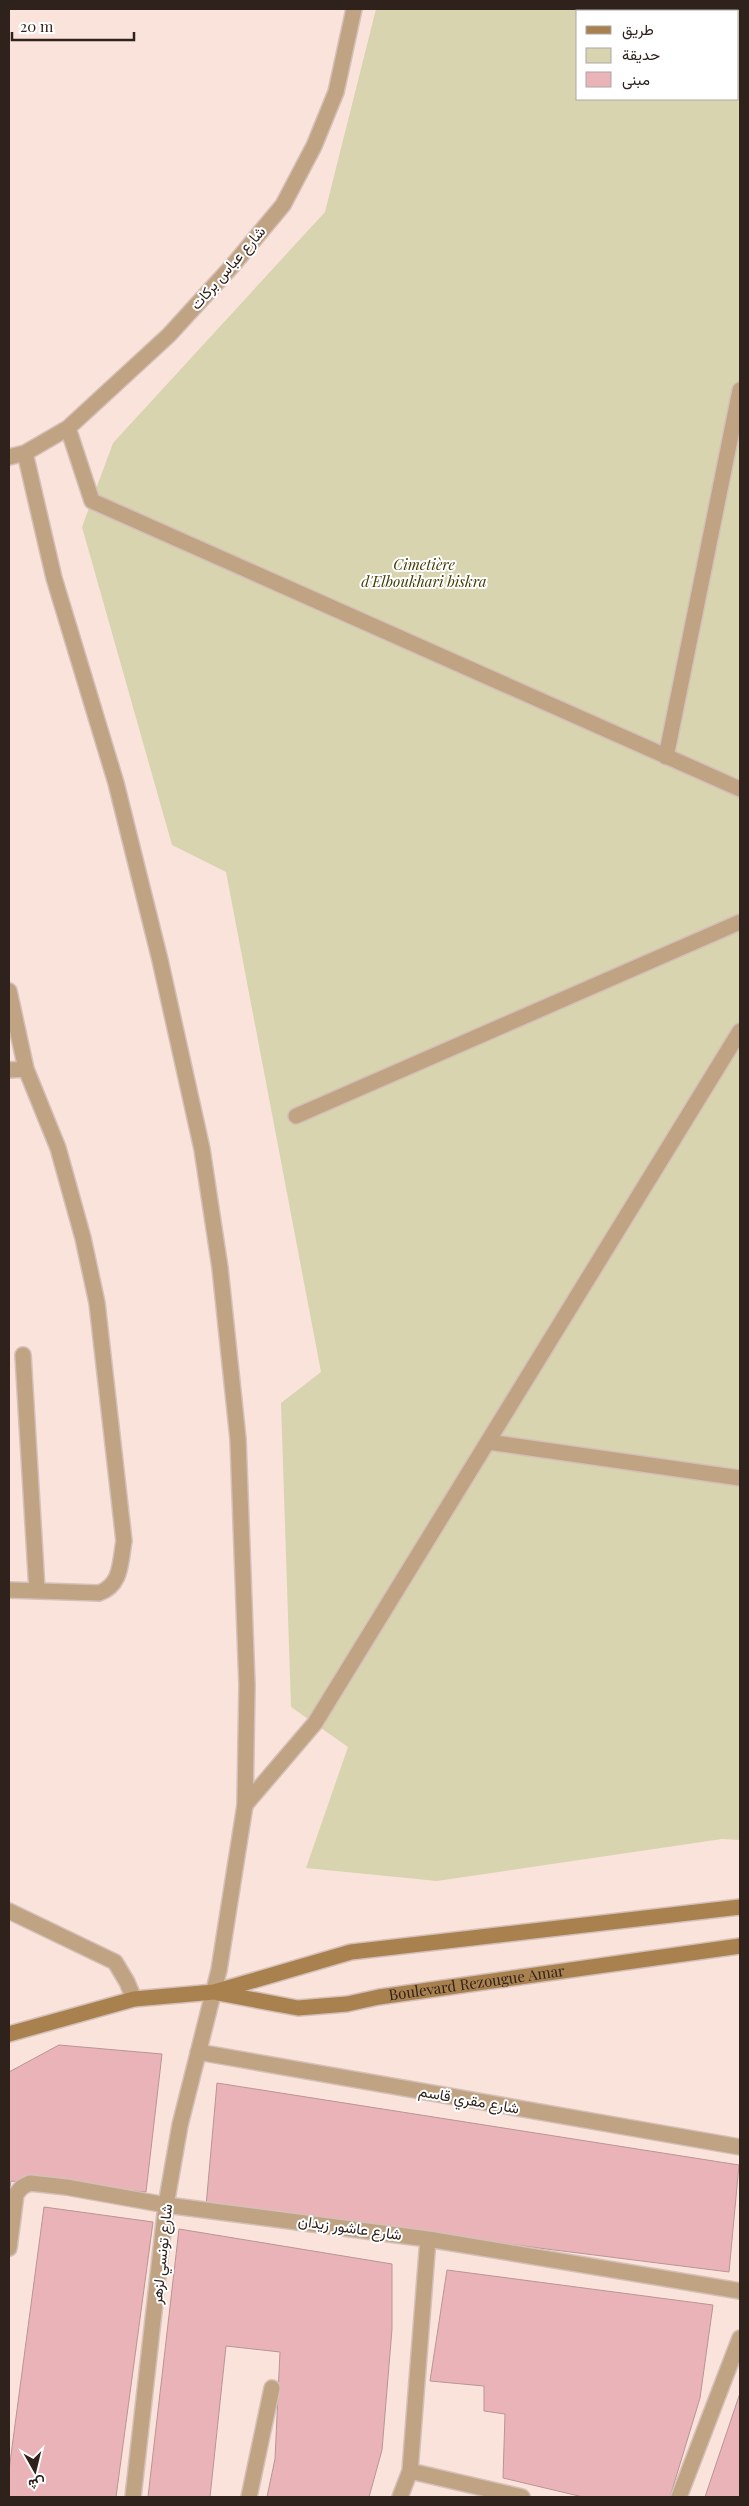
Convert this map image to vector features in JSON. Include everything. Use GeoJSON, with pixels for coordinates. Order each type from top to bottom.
{"type":"FeatureCollection","features":[{"type":"Feature","properties":{"kind":"main road","name":"Boulevard Rezougue Amar"},"geometry":{"type":"LineString","coordinates":[[9,2034],[134,1999],[214,1992],[351,1952],[740,1907]]}},
{"type":"Feature","properties":{"kind":"main road","name":"Boulevard Rezougue Amar"},"geometry":{"type":"LineString","coordinates":[[214,1992],[298,2008],[347,2004],[379,1997],[740,1946]]}},
{"type":"Feature","properties":{"kind":"street","name":"شارع عباس بركات"},"geometry":{"type":"LineString","coordinates":[[9,457],[25,453],[68,428],[169,335],[233,265],[283,205],[314,146],[336,92],[354,9]]}},
{"type":"Feature","properties":{"kind":"street"},"geometry":{"type":"LineString","coordinates":[[666,757],[739,407],[740,390]]}},
{"type":"Feature","properties":{"kind":"street"},"geometry":{"type":"LineString","coordinates":[[68,428],[92,501],[740,789]]}},
{"type":"Feature","properties":{"kind":"street","name":"شارع تونسي لزهر"},"geometry":{"type":"LineString","coordinates":[[25,453],[54,578],[118,792],[160,960],[202,1149],[220,1268],[238,1439],[248,1685],[244,1805],[214,1992],[180,2125],[166,2205],[133,2497]]}},
{"type":"Feature","properties":{"kind":"street"},"geometry":{"type":"LineString","coordinates":[[296,1116],[740,922]]}},
{"type":"Feature","properties":{"kind":"street"},"geometry":{"type":"LineString","coordinates":[[9,990],[26,1069],[58,1148],[83,1238],[97,1303],[124,1541],[117,1579],[109,1590],[99,1593],[9,1590]]}},
{"type":"Feature","properties":{"kind":"street"},"geometry":{"type":"LineString","coordinates":[[244,1805],[315,1723],[740,1030]]}},
{"type":"Feature","properties":{"kind":"street"},"geometry":{"type":"LineString","coordinates":[[9,1070],[26,1069]]}},
{"type":"Feature","properties":{"kind":"street"},"geometry":{"type":"LineString","coordinates":[[23,1355],[37,1590]]}},
{"type":"Feature","properties":{"kind":"street"},"geometry":{"type":"LineString","coordinates":[[488,1442],[740,1478]]}},
{"type":"Feature","properties":{"kind":"street"},"geometry":{"type":"LineString","coordinates":[[9,1911],[115,1962],[134,1999]]}},
{"type":"Feature","properties":{"kind":"street","name":"شارع مقري قاسم"},"geometry":{"type":"LineString","coordinates":[[198,2052],[740,2147]]}},
{"type":"Feature","properties":{"kind":"street","name":"شارع عاشور زيدان"},"geometry":{"type":"LineString","coordinates":[[9,2248],[16,2194],[30,2183],[66,2186],[166,2205],[428,2239],[740,2292]]}},
{"type":"Feature","properties":{"kind":"street"},"geometry":{"type":"LineString","coordinates":[[400,2497],[410,2472],[428,2239]]}},
{"type":"Feature","properties":{"kind":"street"},"geometry":{"type":"LineString","coordinates":[[679,2497],[740,2338]]}},
{"type":"Feature","properties":{"kind":"street"},"geometry":{"type":"LineString","coordinates":[[249,2497],[272,2388]]}},
{"type":"Feature","properties":{"kind":"street"},"geometry":{"type":"LineString","coordinates":[[410,2472],[522,2497]]}},
{"type":"Feature","properties":{"kind":"green space","name":"Cimetière d'Elboukhari biskra"},"geometry":{"type":"Polygon","coordinates":[[[376,9],[740,9],[740,1840],[722,1839],[437,1881],[306,1868],[348,1747],[291,1707],[281,1403],[321,1372],[226,872],[172,845],[82,527],[113,443],[325,212],[376,9]]]}},
{"type":"Feature","properties":{"kind":"building"},"geometry":{"type":"Polygon","coordinates":[[[59,2045],[162,2054],[146,2192],[11,2181],[9,2193],[9,2072],[59,2045]]]}},
{"type":"Feature","properties":{"kind":"building"},"geometry":{"type":"Polygon","coordinates":[[[217,2083],[739,2165],[729,2272],[206,2206],[217,2083]]]}},
{"type":"Feature","properties":{"kind":"building"},"geometry":{"type":"Polygon","coordinates":[[[44,2207],[153,2222],[116,2497],[9,2497],[9,2470],[44,2207]]]}},
{"type":"Feature","properties":{"kind":"building"},"geometry":{"type":"Polygon","coordinates":[[[179,2229],[392,2264],[392,2329],[382,2450],[369,2497],[267,2497],[275,2459],[280,2352],[226,2346],[210,2497],[148,2497],[179,2229]]]}},
{"type":"Feature","properties":{"kind":"building"},"geometry":{"type":"Polygon","coordinates":[[[447,2270],[713,2305],[700,2398],[670,2497],[583,2497],[503,2478],[505,2414],[484,2411],[484,2386],[430,2381],[447,2270]]]}},
{"type":"Feature","properties":{"kind":"building"},"geometry":{"type":"Polygon","coordinates":[[[740,2393],[740,2497],[705,2497],[740,2393]]]}}]}
